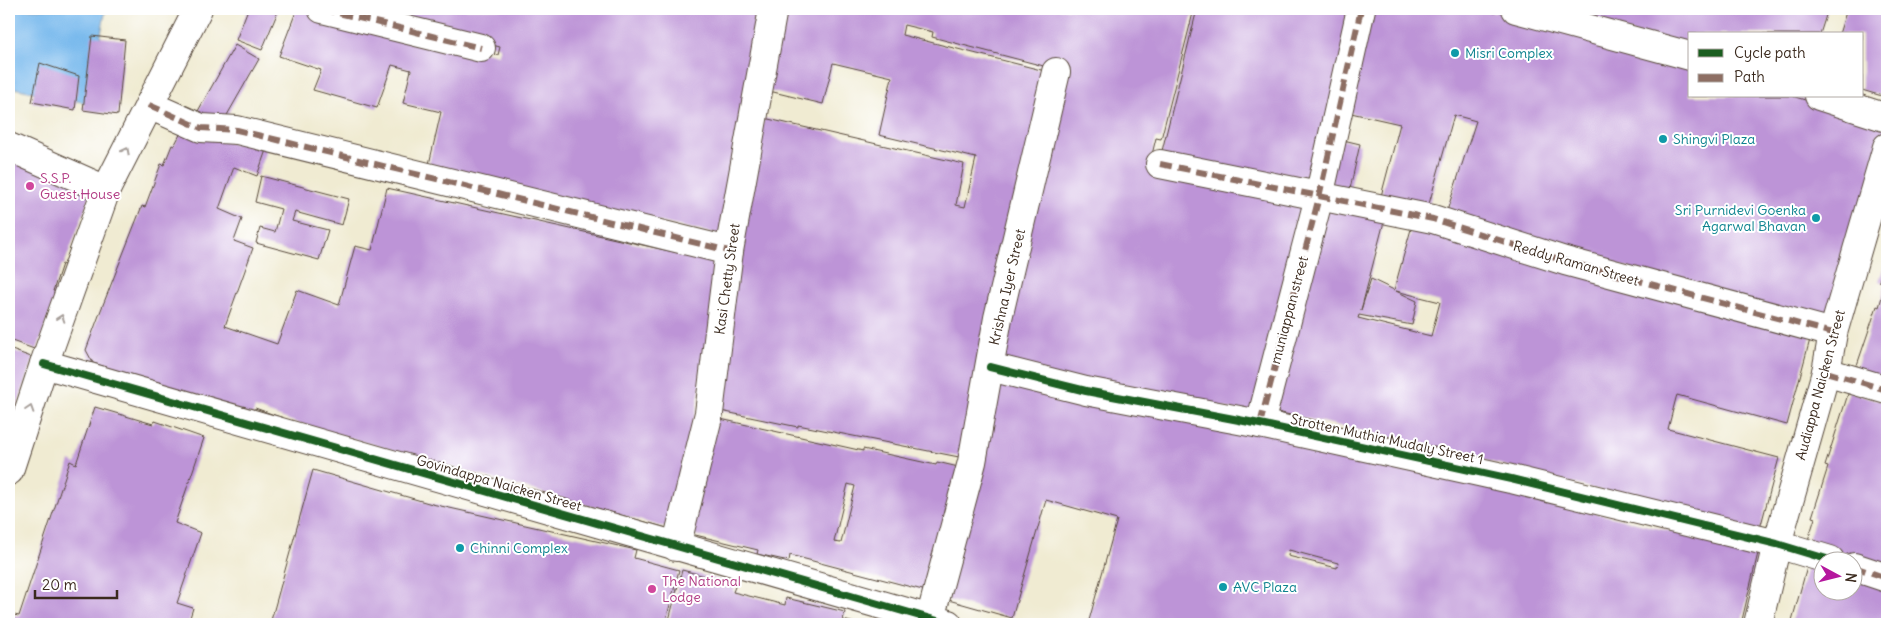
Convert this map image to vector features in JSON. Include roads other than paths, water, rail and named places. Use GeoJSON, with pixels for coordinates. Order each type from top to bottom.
{"type":"FeatureCollection","features":[{"type":"Feature","properties":{"kind":"street"},"geometry":{"type":"LineString","coordinates":[[9,471],[44,364],[106,190],[198,9]]}},
{"type":"Feature","properties":{"kind":"street"},"geometry":{"type":"LineString","coordinates":[[322,9],[482,48]]}},
{"type":"Feature","properties":{"kind":"street","name":"Kasi Chetty Street"},"geometry":{"type":"LineString","coordinates":[[676,547],[709,413],[729,251],[773,9]]}},
{"type":"Feature","properties":{"kind":"street","name":"muniappan street"},"geometry":{"type":"LineString","coordinates":[[1260,424],[1319,197],[1361,9]]}},
{"type":"Feature","properties":{"kind":"street"},"geometry":{"type":"LineString","coordinates":[[1516,9],[1688,55]]}},
{"type":"Feature","properties":{"kind":"street","name":"Krishna Iyer Street"},"geometry":{"type":"LineString","coordinates":[[939,622],[972,462],[998,318],[1056,72]]}},
{"type":"Feature","properties":{"kind":"street"},"geometry":{"type":"LineString","coordinates":[[1825,98],[1887,118]]}},
{"type":"Feature","properties":{"kind":"street"},"geometry":{"type":"LineString","coordinates":[[149,106],[201,128],[237,130],[729,251]]}},
{"type":"Feature","properties":{"kind":"street"},"geometry":{"type":"LineString","coordinates":[[9,147],[106,190]]}},
{"type":"Feature","properties":{"kind":"street","name":"Audiappa Naicken Street"},"geometry":{"type":"LineString","coordinates":[[1758,624],[1777,544],[1826,372],[1833,333],[1887,147]]}},
{"type":"Feature","properties":{"kind":"street"},"geometry":{"type":"LineString","coordinates":[[1160,164],[1319,197]]}},
{"type":"Feature","properties":{"kind":"street","name":"Reddy Raman Street"},"geometry":{"type":"LineString","coordinates":[[1319,197],[1433,219],[1565,261],[1833,333]]}},
{"type":"Feature","properties":{"kind":"street","name":"Govindappa Naicken Street"},"geometry":{"type":"LineString","coordinates":[[44,364],[939,622]]}},
{"type":"Feature","properties":{"kind":"street","name":"Strotten Muthia Mudaly Street 1"},"geometry":{"type":"LineString","coordinates":[[990,368],[1086,391],[1260,424],[1511,479],[1777,544],[1814,555]]}},
{"type":"Feature","properties":{"kind":"street"},"geometry":{"type":"LineString","coordinates":[[1826,372],[1887,390]]}},
{"type":"Feature","properties":{"kind":"street"},"geometry":{"type":"LineString","coordinates":[[1864,571],[1887,578]]}},
{"type":"Feature","properties":{"kind":"water"},"geometry":{"type":"Polygon","coordinates":[[[9,9],[106,9],[87,103],[9,87],[9,9]]]}},
{"type":"Feature","properties":{"kind":"place","name":"Misri Complex"},"geometry":{"type":"Point","coordinates":[1455,53]}},
{"type":"Feature","properties":{"kind":"place","name":"Shingvi Plaza"},"geometry":{"type":"Point","coordinates":[1663,139]}},
{"type":"Feature","properties":{"kind":"place","name":"S.S.P. Guest House"},"geometry":{"type":"Point","coordinates":[30,186]}},
{"type":"Feature","properties":{"kind":"place","name":"Sri Purnidevi Goenka Agarwal Bhavan"},"geometry":{"type":"Point","coordinates":[1816,218]}},
{"type":"Feature","properties":{"kind":"place","name":"Chinni Complex"},"geometry":{"type":"Point","coordinates":[460,548]}},
{"type":"Feature","properties":{"kind":"place","name":"AVC Plaza"},"geometry":{"type":"Point","coordinates":[1223,587]}},
{"type":"Feature","properties":{"kind":"place","name":"The National Lodge"},"geometry":{"type":"Point","coordinates":[652,589]}}]}
